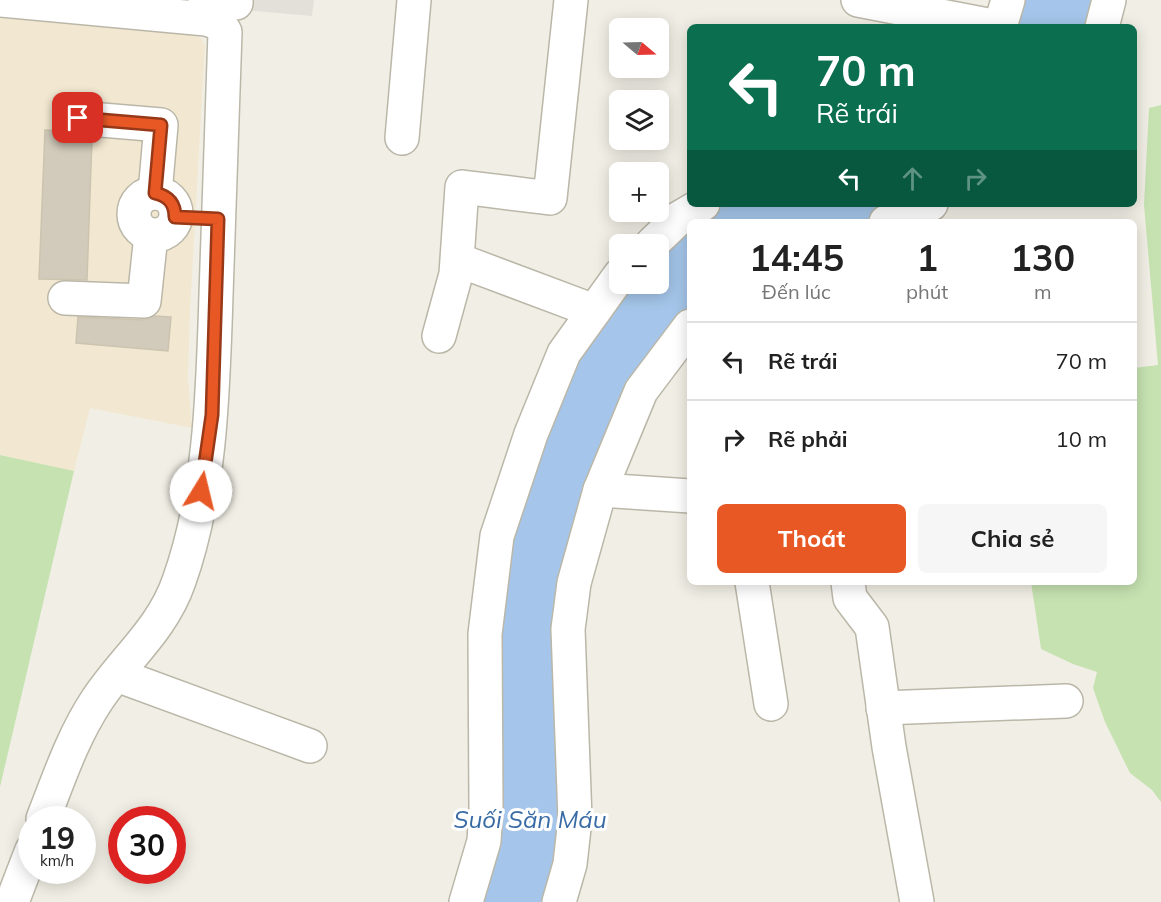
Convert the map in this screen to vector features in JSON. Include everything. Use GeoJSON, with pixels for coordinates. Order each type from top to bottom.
{"type":"FeatureCollection","features":[{"type":"Feature","properties":{"kind":"street"},"geometry":{"type":"LineString","coordinates":[[1,0],[206,19],[219,23],[225,32],[212,415],[198,510],[179,581],[167,609],[154,631],[99,698],[85,720],[48,806]]}},
{"type":"Feature","properties":{"kind":"street"},"geometry":{"type":"LineString","coordinates":[[205,0],[236,3],[236,0]]}},
{"type":"Feature","properties":{"kind":"street"},"geometry":{"type":"LineString","coordinates":[[402,138],[414,0]]}},
{"type":"Feature","properties":{"kind":"street"},"geometry":{"type":"LineString","coordinates":[[439,336],[456,274],[462,187],[550,198],[571,0]]}},
{"type":"Feature","properties":{"kind":"street"},"geometry":{"type":"LineString","coordinates":[[858,0],[983,24]]}},
{"type":"Feature","properties":{"kind":"street"},"geometry":{"type":"LineString","coordinates":[[1000,24],[1008,0]]}},
{"type":"Feature","properties":{"kind":"street"},"geometry":{"type":"LineString","coordinates":[[1103,24],[1108,0]]}},
{"type":"Feature","properties":{"kind":"street"},"geometry":{"type":"LineString","coordinates":[[65,298],[144,301],[160,215],[161,125],[78,118]]}},
{"type":"Feature","properties":{"kind":"street"},"geometry":{"type":"LineString","coordinates":[[662,234],[679,218],[698,207]]}},
{"type":"Feature","properties":{"kind":"street"},"geometry":{"type":"LineString","coordinates":[[894,219],[924,207]]}},
{"type":"Feature","properties":{"kind":"street"},"geometry":{"type":"LineString","coordinates":[[160,215],[218,219]]}},
{"type":"Feature","properties":{"kind":"street"},"geometry":{"type":"LineString","coordinates":[[458,260],[594,310]]}},
{"type":"Feature","properties":{"kind":"street"},"geometry":{"type":"LineString","coordinates":[[466,902],[484,841],[486,819],[485,634],[496,536],[531,434],[564,353],[609,290]]}},
{"type":"Feature","properties":{"kind":"street"},"geometry":{"type":"LineString","coordinates":[[559,902],[570,864],[575,819],[568,629],[573,583],[600,490],[641,391],[687,330]]}},
{"type":"Feature","properties":{"kind":"street"},"geometry":{"type":"LineString","coordinates":[[600,490],[687,496]]}},
{"type":"Feature","properties":{"kind":"street"},"geometry":{"type":"LineString","coordinates":[[752,585],[771,704]]}},
{"type":"Feature","properties":{"kind":"street"},"geometry":{"type":"LineString","coordinates":[[848,585],[850,598],[872,627],[883,708],[917,902]]}},
{"type":"Feature","properties":{"kind":"street"},"geometry":{"type":"LineString","coordinates":[[117,675],[310,746]]}},
{"type":"Feature","properties":{"kind":"street"},"geometry":{"type":"LineString","coordinates":[[883,708],[1066,701]]}},
{"type":"Feature","properties":{"kind":"street"},"geometry":{"type":"LineString","coordinates":[[12,902],[19,884]]}},
{"type":"Feature","properties":{"kind":"shaded area"},"geometry":{"type":"Polygon","coordinates":[[[125,0],[314,0],[312,16],[125,0]]]}},
{"type":"Feature","properties":{"kind":"shaded area"},"geometry":{"type":"Polygon","coordinates":[[[0,18],[190,34],[201,38],[205,45],[190,311],[188,376],[192,428],[90,408],[74,471],[0,455],[0,18]]]}},
{"type":"Feature","properties":{"kind":"green space"},"geometry":{"type":"Polygon","coordinates":[[[1161,105],[1161,802],[1152,790],[1130,773],[1105,722],[1093,688],[1097,672],[1041,649],[1031,585],[1137,585],[1137,368],[1158,365],[1144,205],[1149,108],[1161,105]]]}},
{"type":"Feature","properties":{"kind":"green space"},"geometry":{"type":"Polygon","coordinates":[[[0,455],[74,471],[0,787],[0,455]]]}},
{"type":"Feature","properties":{"kind":"water"},"geometry":{"type":"Polygon","coordinates":[[[1017,0],[1098,0],[1093,24],[1010,24],[1017,0]]]}},
{"type":"Feature","properties":{"kind":"water"},"geometry":{"type":"Polygon","coordinates":[[[717,207],[898,207],[868,219],[697,219],[717,207]]]}},
{"type":"Feature","properties":{"kind":"water","name":"Suối Săn Máu"},"geometry":{"type":"Polygon","coordinates":[[[687,226],[687,318],[590,487],[565,818],[549,902],[476,902],[494,637],[506,539],[573,357],[618,294],[669,294],[669,242],[687,226]]]}},
{"type":"Feature","properties":{"kind":"building"},"geometry":{"type":"Polygon","coordinates":[[[45,130],[66,131],[76,137],[92,138],[87,280],[39,279],[45,130]]]}},
{"type":"Feature","properties":{"kind":"building"},"geometry":{"type":"Polygon","coordinates":[[[155,316],[171,317],[168,351],[76,343],[78,317],[143,320],[155,316]]]}},
{"type":"Feature","properties":{"kind":"route"},"geometry":{"type":"LineString","coordinates":[[78,118],[161,125],[155,193],[168,198],[173,204],[175,217],[218,219],[212,415],[201,491]]}}]}
